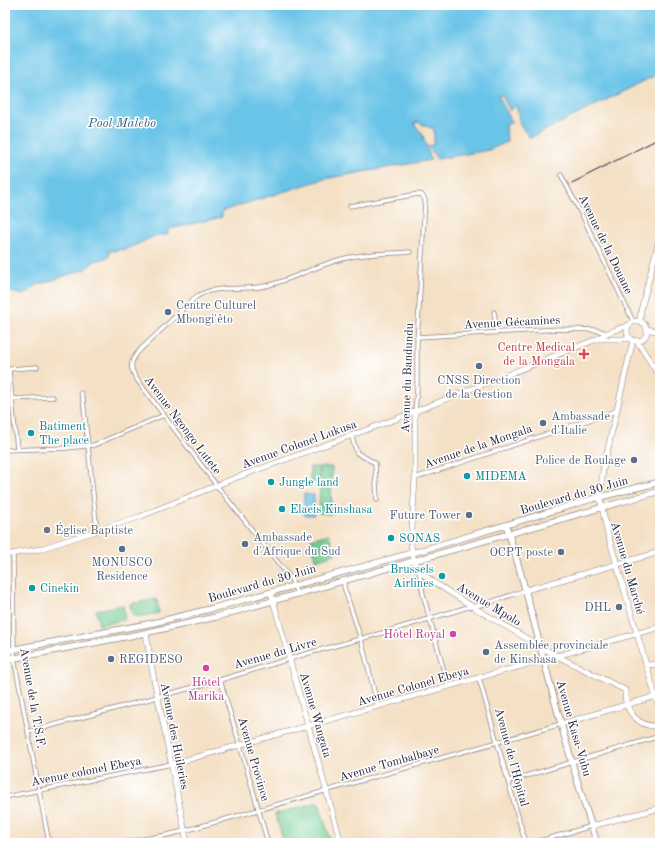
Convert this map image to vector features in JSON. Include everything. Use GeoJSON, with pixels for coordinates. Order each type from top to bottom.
{"type":"FeatureCollection","features":[{"type":"Feature","properties":{"kind":"main road","name":"Boulevard du 30 Juin"},"geometry":{"type":"LineString","coordinates":[[5,651],[153,622],[214,608],[660,482]]}},
{"type":"Feature","properties":{"kind":"main road","name":"Boulevard du 30 Juin"},"geometry":{"type":"LineString","coordinates":[[5,660],[146,633],[216,617],[660,491]]}},
{"type":"Feature","properties":{"kind":"main road","name":"Avenue Kasa-Vubu"},"geometry":{"type":"LineString","coordinates":[[506,525],[526,590],[572,763],[598,843]]}},
{"type":"Feature","properties":{"kind":"street","name":"Avenue de la Douane"},"geometry":{"type":"LineString","coordinates":[[561,175],[582,215],[631,323]]}},
{"type":"Feature","properties":{"kind":"street","name":"Avenue du Bandundu"},"geometry":{"type":"LineString","coordinates":[[350,206],[418,194],[424,197],[426,203],[417,337],[415,478],[411,545],[414,561]]}},
{"type":"Feature","properties":{"kind":"street"},"geometry":{"type":"LineString","coordinates":[[640,321],[641,310],[660,236]]}},
{"type":"Feature","properties":{"kind":"street","name":"Avenue Ngongo Lutete"},"geometry":{"type":"LineString","coordinates":[[297,594],[291,579],[217,486],[134,376],[131,369],[132,360],[141,349],[199,295],[209,291],[267,286],[346,258],[410,252]]}},
{"type":"Feature","properties":{"kind":"street"},"geometry":{"type":"LineString","coordinates":[[494,312],[497,333]]}},
{"type":"Feature","properties":{"kind":"street"},"geometry":{"type":"LineString","coordinates":[[640,321],[631,323],[627,333],[634,340],[660,377]]}},
{"type":"Feature","properties":{"kind":"street"},"geometry":{"type":"LineString","coordinates":[[640,321],[647,329],[660,332]]}},
{"type":"Feature","properties":{"kind":"street","name":"Avenue Colonel Lukusa"},"geometry":{"type":"LineString","coordinates":[[5,555],[40,549],[139,516],[415,411],[597,339],[631,323]]}},
{"type":"Feature","properties":{"kind":"street","name":"Avenue Gécamines"},"geometry":{"type":"LineString","coordinates":[[417,337],[560,329],[596,330],[607,333]]}},
{"type":"Feature","properties":{"kind":"street"},"geometry":{"type":"LineString","coordinates":[[634,340],[640,340],[645,336],[647,329]]}},
{"type":"Feature","properties":{"kind":"street","name":"Avenue Colonel Lukusa"},"geometry":{"type":"LineString","coordinates":[[597,339],[634,340]]}},
{"type":"Feature","properties":{"kind":"street","name":"Avenue du Marché"},"geometry":{"type":"LineString","coordinates":[[634,340],[616,410],[601,482],[600,498],[601,507],[636,633],[658,696],[660,712]]}},
{"type":"Feature","properties":{"kind":"street"},"geometry":{"type":"LineString","coordinates":[[17,449],[9,371],[10,369],[37,367]]}},
{"type":"Feature","properties":{"kind":"street"},"geometry":{"type":"LineString","coordinates":[[81,392],[97,531]]}},
{"type":"Feature","properties":{"kind":"street"},"geometry":{"type":"LineString","coordinates":[[12,400],[53,397]]}},
{"type":"Feature","properties":{"kind":"street","name":"Avenue de la Mongala"},"geometry":{"type":"LineString","coordinates":[[415,478],[616,410]]}},
{"type":"Feature","properties":{"kind":"street"},"geometry":{"type":"LineString","coordinates":[[5,450],[87,446],[102,442],[164,415]]}},
{"type":"Feature","properties":{"kind":"street"},"geometry":{"type":"LineString","coordinates":[[351,435],[357,453],[376,463],[377,500]]}},
{"type":"Feature","properties":{"kind":"street"},"geometry":{"type":"LineString","coordinates":[[526,590],[660,552]]}},
{"type":"Feature","properties":{"kind":"street","name":"Avenue de la T.S.F."},"geometry":{"type":"LineString","coordinates":[[13,554],[14,658],[49,843]]}},
{"type":"Feature","properties":{"kind":"street","name":"Avenue Mpolo"},"geometry":{"type":"LineString","coordinates":[[414,561],[419,570],[432,581],[555,655],[625,690],[626,705]]}},
{"type":"Feature","properties":{"kind":"street"},"geometry":{"type":"LineString","coordinates":[[419,570],[422,590],[448,686]]}},
{"type":"Feature","properties":{"kind":"street"},"geometry":{"type":"LineString","coordinates":[[344,581],[344,587],[361,640],[378,707]]}},
{"type":"Feature","properties":{"kind":"street","name":"Avenue du Livre"},"geometry":{"type":"LineString","coordinates":[[28,732],[361,640],[429,618],[526,590]]}},
{"type":"Feature","properties":{"kind":"street","name":"Avenue Wangata"},"geometry":{"type":"LineString","coordinates":[[271,593],[341,843]]}},
{"type":"Feature","properties":{"kind":"street","name":"Avenue Colonel Ebeya"},"geometry":{"type":"LineString","coordinates":[[172,764],[279,733],[378,707],[555,655],[660,627]]}},
{"type":"Feature","properties":{"kind":"street","name":"Avenue des Huileries"},"geometry":{"type":"LineString","coordinates":[[146,633],[187,843]]}},
{"type":"Feature","properties":{"kind":"street"},"geometry":{"type":"LineString","coordinates":[[646,665],[660,664]]}},
{"type":"Feature","properties":{"kind":"street","name":"Avenue de l’Hôpital"},"geometry":{"type":"LineString","coordinates":[[479,678],[523,834],[527,841],[532,843],[541,842],[592,826]]}},
{"type":"Feature","properties":{"kind":"street","name":"Avenue Province"},"geometry":{"type":"LineString","coordinates":[[220,680],[268,843]]}},
{"type":"Feature","properties":{"kind":"street","name":"Avenue Tombalbaye"},"geometry":{"type":"LineString","coordinates":[[121,843],[184,831],[498,743],[658,696]]}},
{"type":"Feature","properties":{"kind":"street"},"geometry":{"type":"LineString","coordinates":[[626,705],[632,715],[641,722],[652,726],[660,726]]}},
{"type":"Feature","properties":{"kind":"street"},"geometry":{"type":"LineString","coordinates":[[509,781],[660,736]]}},
{"type":"Feature","properties":{"kind":"street","name":"Avenue colonel Ebeya"},"geometry":{"type":"LineString","coordinates":[[5,797],[172,764]]}},
{"type":"Feature","properties":{"kind":"street"},"geometry":{"type":"LineString","coordinates":[[592,826],[660,808]]}},
{"type":"Feature","properties":{"kind":"green space"},"geometry":{"type":"Polygon","coordinates":[[[310,467],[319,467],[319,482],[310,482],[310,467]]]}},
{"type":"Feature","properties":{"kind":"green space"},"geometry":{"type":"Polygon","coordinates":[[[320,467],[332,467],[331,514],[319,513],[320,467]]]}},
{"type":"Feature","properties":{"kind":"green space"},"geometry":{"type":"Polygon","coordinates":[[[329,534],[335,554],[315,560],[310,539],[329,534]]]}},
{"type":"Feature","properties":{"kind":"green space"},"geometry":{"type":"Polygon","coordinates":[[[157,599],[159,613],[137,617],[132,615],[130,604],[157,599]]]}},
{"type":"Feature","properties":{"kind":"green space"},"geometry":{"type":"Polygon","coordinates":[[[123,605],[124,620],[99,625],[96,610],[123,605]]]}},
{"type":"Feature","properties":{"kind":"green space"},"geometry":{"type":"Polygon","coordinates":[[[319,802],[331,843],[284,843],[275,814],[319,802]]]}},
{"type":"Feature","properties":{"kind":"water","name":"Pool Malebo"},"geometry":{"type":"Polygon","coordinates":[[[5,5],[660,5],[660,14],[657,13],[660,17],[660,73],[530,138],[520,125],[516,105],[510,111],[502,95],[498,95],[512,122],[506,125],[507,142],[489,150],[437,159],[428,146],[434,144],[434,129],[417,122],[414,124],[422,133],[431,160],[324,179],[222,211],[222,217],[169,229],[167,235],[157,235],[127,249],[109,251],[109,257],[95,261],[86,269],[37,285],[25,295],[5,291],[5,5]]]}},
{"type":"Feature","properties":{"kind":"water"},"geometry":{"type":"Polygon","coordinates":[[[304,494],[314,495],[314,515],[304,515],[304,494]]]}},
{"type":"Feature","properties":{"kind":"railway"},"geometry":{"type":"LineString","coordinates":[[572,183],[660,138]]}},
{"type":"Feature","properties":{"kind":"place","name":"Centre Culturel Mbongi'êto"},"geometry":{"type":"Point","coordinates":[168,312]}},
{"type":"Feature","properties":{"kind":"place","name":"Centre Medical de la Mongala"},"geometry":{"type":"Point","coordinates":[584,354]}},
{"type":"Feature","properties":{"kind":"place","name":"CNSS Direction de la Gestion"},"geometry":{"type":"Point","coordinates":[479,366]}},
{"type":"Feature","properties":{"kind":"place","name":"Ambassade d'Italie"},"geometry":{"type":"Point","coordinates":[543,423]}},
{"type":"Feature","properties":{"kind":"place","name":"Batiment The place"},"geometry":{"type":"Point","coordinates":[31,433]}},
{"type":"Feature","properties":{"kind":"place","name":"Police de Roulage"},"geometry":{"type":"Point","coordinates":[634,460]}},
{"type":"Feature","properties":{"kind":"place","name":"MIDEMA"},"geometry":{"type":"Point","coordinates":[467,476]}},
{"type":"Feature","properties":{"kind":"place","name":"Jungle land"},"geometry":{"type":"Point","coordinates":[271,482]}},
{"type":"Feature","properties":{"kind":"place","name":"Elaeis Kinshasa"},"geometry":{"type":"Point","coordinates":[282,509]}},
{"type":"Feature","properties":{"kind":"place","name":"Future Tower"},"geometry":{"type":"Point","coordinates":[469,515]}},
{"type":"Feature","properties":{"kind":"place","name":"Église Baptiste"},"geometry":{"type":"Point","coordinates":[47,530]}},
{"type":"Feature","properties":{"kind":"place","name":"SONAS"},"geometry":{"type":"Point","coordinates":[391,538]}},
{"type":"Feature","properties":{"kind":"place","name":"Ambassade d'Afrique du Sud"},"geometry":{"type":"Point","coordinates":[245,544]}},
{"type":"Feature","properties":{"kind":"place","name":"MONUSCO Residence"},"geometry":{"type":"Point","coordinates":[122,549]}},
{"type":"Feature","properties":{"kind":"place","name":"OCPT poste"},"geometry":{"type":"Point","coordinates":[561,552]}},
{"type":"Feature","properties":{"kind":"place","name":"Brussels Airlines"},"geometry":{"type":"Point","coordinates":[442,576]}},
{"type":"Feature","properties":{"kind":"place","name":"Cinekin"},"geometry":{"type":"Point","coordinates":[32,588]}},
{"type":"Feature","properties":{"kind":"place","name":"DHL"},"geometry":{"type":"Point","coordinates":[619,607]}},
{"type":"Feature","properties":{"kind":"place","name":"Hôtel Royal"},"geometry":{"type":"Point","coordinates":[453,634]}},
{"type":"Feature","properties":{"kind":"place","name":"Assemblée provinciale de Kinshasa"},"geometry":{"type":"Point","coordinates":[486,652]}},
{"type":"Feature","properties":{"kind":"place","name":"REGIDESO"},"geometry":{"type":"Point","coordinates":[111,659]}},
{"type":"Feature","properties":{"kind":"place","name":"Hôtel Marika"},"geometry":{"type":"Point","coordinates":[206,668]}}]}
